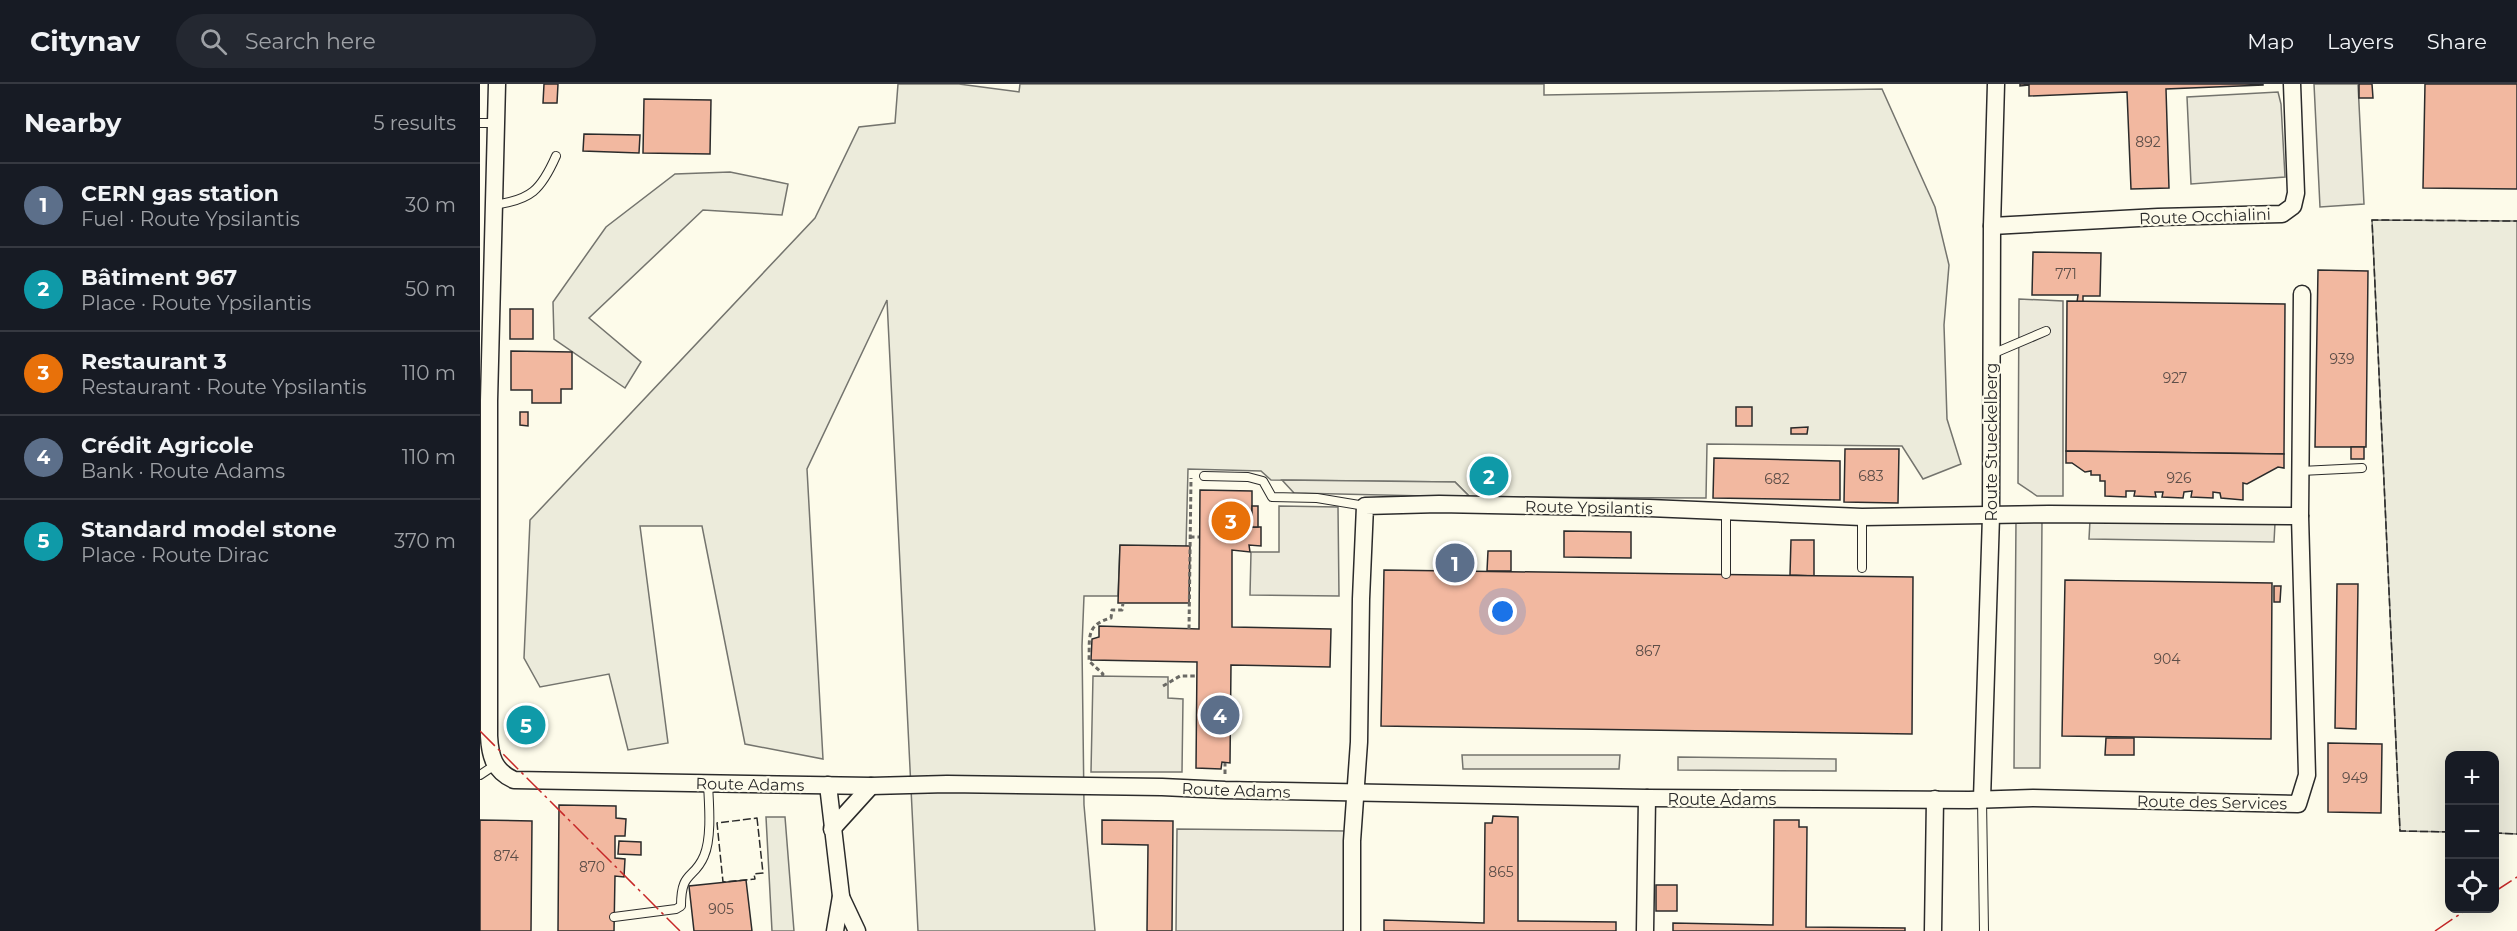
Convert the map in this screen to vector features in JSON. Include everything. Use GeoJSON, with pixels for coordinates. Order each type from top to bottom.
{"type":"FeatureCollection","features":[{"type":"Feature","properties":{"kind":"street"},"geometry":{"type":"LineString","coordinates":[[495,765],[490,753],[489,736],[485,563],[485,401],[494,205],[488,123],[497,84]]}},
{"type":"Feature","properties":{"kind":"street","name":"Route Stueckelberg"},"geometry":{"type":"LineString","coordinates":[[1982,799],[1992,516],[1992,226],[1996,84]]}},
{"type":"Feature","properties":{"kind":"street","name":"Route Occhialini"},"geometry":{"type":"LineString","coordinates":[[1992,226],[2158,217],[2282,214],[2293,206],[2296,193],[2292,84]]}},
{"type":"Feature","properties":{"kind":"street","name":"Route des Services"},"geometry":{"type":"LineString","coordinates":[[1982,799],[2033,798],[2298,804],[2307,775],[2301,516],[2302,294]]}},
{"type":"Feature","properties":{"kind":"street","name":"Route Ypsilantis"},"geometry":{"type":"LineString","coordinates":[[1365,506],[1439,504],[1862,517],[1992,516]]}},
{"type":"Feature","properties":{"kind":"street"},"geometry":{"type":"LineString","coordinates":[[1352,931],[1352,841],[1359,742],[1365,506]]}},
{"type":"Feature","properties":{"kind":"street"},"geometry":{"type":"LineString","coordinates":[[1992,516],[2049,514],[2301,516]]}},
{"type":"Feature","properties":{"kind":"street","name":"Route Adams"},"geometry":{"type":"LineString","coordinates":[[495,765],[500,772],[514,780],[871,786],[947,784],[1162,787],[1647,798],[1982,799]]}},
{"type":"Feature","properties":{"kind":"street"},"geometry":{"type":"LineString","coordinates":[[828,785],[841,896],[857,931]]}},
{"type":"Feature","properties":{"kind":"street"},"geometry":{"type":"LineString","coordinates":[[832,829],[871,786]]}},
{"type":"Feature","properties":{"kind":"street"},"geometry":{"type":"LineString","coordinates":[[1645,931],[1647,798]]}},
{"type":"Feature","properties":{"kind":"street"},"geometry":{"type":"LineString","coordinates":[[1933,931],[1935,799]]}},
{"type":"Feature","properties":{"kind":"street"},"geometry":{"type":"LineString","coordinates":[[835,931],[841,896]]}},
{"type":"Feature","properties":{"kind":"lane"},"geometry":{"type":"LineString","coordinates":[[494,205],[516,202],[544,182],[556,156]]}},
{"type":"Feature","properties":{"kind":"lane"},"geometry":{"type":"LineString","coordinates":[[1991,354],[2046,331]]}},
{"type":"Feature","properties":{"kind":"lane"},"geometry":{"type":"LineString","coordinates":[[2301,471],[2362,468]]}},
{"type":"Feature","properties":{"kind":"lane"},"geometry":{"type":"LineString","coordinates":[[1204,476],[1248,477],[1263,481],[1272,497],[1317,498],[1365,506]]}},
{"type":"Feature","properties":{"kind":"lane"},"geometry":{"type":"LineString","coordinates":[[1726,512],[1726,574]]}},
{"type":"Feature","properties":{"kind":"lane"},"geometry":{"type":"LineString","coordinates":[[1862,517],[1862,568]]}},
{"type":"Feature","properties":{"kind":"lane"},"geometry":{"type":"LineString","coordinates":[[480,775],[495,765]]}},
{"type":"Feature","properties":{"kind":"lane"},"geometry":{"type":"LineString","coordinates":[[614,917],[676,909],[681,906],[682,884],[703,860],[706,852],[710,808],[708,784]]}},
{"type":"Feature","properties":{"kind":"lane"},"geometry":{"type":"LineString","coordinates":[[1982,799],[1984,931]]}},
{"type":"Feature","properties":{"kind":"path"},"geometry":{"type":"LineString","coordinates":[[1189,629],[1191,473],[1204,474],[1204,476]]}},
{"type":"Feature","properties":{"kind":"path"},"geometry":{"type":"LineString","coordinates":[[1190,537],[1199,537]]}},
{"type":"Feature","properties":{"kind":"path"},"geometry":{"type":"LineString","coordinates":[[1102,676],[1103,674],[1089,662],[1090,631],[1095,624],[1111,618],[1112,610],[1122,610],[1123,603]]}},
{"type":"Feature","properties":{"kind":"path"},"geometry":{"type":"LineString","coordinates":[[1163,686],[1180,676],[1197,676]]}},
{"type":"Feature","properties":{"kind":"shaded area"},"geometry":{"type":"Polygon","coordinates":[[[898,84],[959,84],[1019,92],[1020,84],[1544,84],[1544,95],[1882,89],[1935,207],[1949,265],[1944,325],[1947,419],[1961,464],[1923,479],[1902,446],[1707,444],[1706,498],[1470,497],[1455,482],[1271,480],[1261,471],[1188,469],[1186,547],[1120,546],[1118,596],[1084,596],[1082,646],[1084,805],[1095,931],[918,931],[887,300],[807,469],[823,759],[745,744],[702,526],[640,526],[668,743],[628,750],[609,674],[540,687],[524,658],[530,520],[815,218],[859,127],[895,123],[898,84]]]}},
{"type":"Feature","properties":{"kind":"shaded area"},"geometry":{"type":"Polygon","coordinates":[[[2314,84],[2358,84],[2364,204],[2320,207],[2314,84]]]}},
{"type":"Feature","properties":{"kind":"shaded area"},"geometry":{"type":"Polygon","coordinates":[[[2278,92],[2281,104],[2285,177],[2191,184],[2187,97],[2278,92]]]}},
{"type":"Feature","properties":{"kind":"shaded area"},"geometry":{"type":"Polygon","coordinates":[[[730,172],[788,184],[782,215],[703,210],[589,318],[641,362],[625,388],[554,339],[553,302],[606,227],[675,174],[730,172]]]}},
{"type":"Feature","properties":{"kind":"shaded area"},"geometry":{"type":"Polygon","coordinates":[[[2372,220],[2517,221],[2517,834],[2499,833],[2499,751],[2445,751],[2445,832],[2400,831],[2372,220]]]}},
{"type":"Feature","properties":{"kind":"shaded area"},"geometry":{"type":"Polygon","coordinates":[[[2019,299],[2063,301],[2063,496],[2037,496],[2018,483],[2019,299]]]}},
{"type":"Feature","properties":{"kind":"shaded area"},"geometry":{"type":"Polygon","coordinates":[[[1282,480],[1455,482],[1470,497],[1294,493],[1282,480]]]}},
{"type":"Feature","properties":{"kind":"shaded area"},"geometry":{"type":"Polygon","coordinates":[[[1279,506],[1338,507],[1339,596],[1250,595],[1251,552],[1279,552],[1279,506]]]}},
{"type":"Feature","properties":{"kind":"shaded area"},"geometry":{"type":"Polygon","coordinates":[[[2016,520],[2042,520],[2040,768],[2014,768],[2016,520]]]}},
{"type":"Feature","properties":{"kind":"shaded area"},"geometry":{"type":"Polygon","coordinates":[[[2090,520],[2275,523],[2274,542],[2089,539],[2090,520]]]}},
{"type":"Feature","properties":{"kind":"shaded area"},"geometry":{"type":"Polygon","coordinates":[[[1093,676],[1168,677],[1168,698],[1183,699],[1182,772],[1091,772],[1093,676]]]}},
{"type":"Feature","properties":{"kind":"shaded area"},"geometry":{"type":"Polygon","coordinates":[[[1462,755],[1620,755],[1619,769],[1463,769],[1462,755]]]}},
{"type":"Feature","properties":{"kind":"shaded area"},"geometry":{"type":"Polygon","coordinates":[[[1678,757],[1836,759],[1836,771],[1678,770],[1678,757]]]}},
{"type":"Feature","properties":{"kind":"shaded area"},"geometry":{"type":"Polygon","coordinates":[[[766,817],[785,817],[794,931],[772,931],[766,817]]]}},
{"type":"Feature","properties":{"kind":"shaded area"},"geometry":{"type":"Polygon","coordinates":[[[1177,829],[1346,831],[1346,931],[1176,931],[1177,829]]]}},
{"type":"Feature","properties":{"kind":"building"},"geometry":{"type":"Polygon","coordinates":[[[544,84],[558,84],[557,103],[543,103],[544,84]]]}},
{"type":"Feature","properties":{"kind":"building"},"geometry":{"type":"Polygon","coordinates":[[[2020,84],[2263,85],[2166,89],[2169,188],[2131,189],[2127,92],[2029,96],[2029,85],[2020,86],[2020,84]]]}},
{"type":"Feature","properties":{"kind":"building"},"geometry":{"type":"Polygon","coordinates":[[[2359,84],[2372,84],[2373,98],[2359,98],[2359,84]]]}},
{"type":"Feature","properties":{"kind":"building"},"geometry":{"type":"Polygon","coordinates":[[[2425,84],[2517,84],[2517,189],[2423,188],[2425,84]]]}},
{"type":"Feature","properties":{"kind":"building"},"geometry":{"type":"Polygon","coordinates":[[[644,99],[711,100],[710,154],[643,153],[644,99]]]}},
{"type":"Feature","properties":{"kind":"building"},"geometry":{"type":"Polygon","coordinates":[[[584,134],[640,135],[639,153],[583,151],[584,134]]]}},
{"type":"Feature","properties":{"kind":"building"},"geometry":{"type":"Polygon","coordinates":[[[2033,252],[2101,253],[2100,296],[2083,296],[2083,302],[2077,302],[2078,295],[2032,295],[2033,252]]]}},
{"type":"Feature","properties":{"kind":"building"},"geometry":{"type":"Polygon","coordinates":[[[2318,270],[2368,271],[2366,447],[2315,447],[2318,270]]]}},
{"type":"Feature","properties":{"kind":"building"},"geometry":{"type":"Polygon","coordinates":[[[2067,301],[2285,304],[2284,454],[2066,451],[2067,301]]]}},
{"type":"Feature","properties":{"kind":"building"},"geometry":{"type":"Polygon","coordinates":[[[510,309],[533,309],[533,339],[510,339],[510,309]]]}},
{"type":"Feature","properties":{"kind":"building"},"geometry":{"type":"Polygon","coordinates":[[[511,351],[572,352],[572,389],[561,389],[561,403],[532,403],[532,390],[511,390],[511,351]]]}},
{"type":"Feature","properties":{"kind":"building"},"geometry":{"type":"Polygon","coordinates":[[[1736,407],[1752,407],[1752,426],[1736,426],[1736,407]]]}},
{"type":"Feature","properties":{"kind":"building"},"geometry":{"type":"Polygon","coordinates":[[[520,412],[528,412],[528,426],[520,425],[520,412]]]}},
{"type":"Feature","properties":{"kind":"building"},"geometry":{"type":"Polygon","coordinates":[[[1808,427],[1807,434],[1791,434],[1791,428],[1808,427]]]}},
{"type":"Feature","properties":{"kind":"building"},"geometry":{"type":"Polygon","coordinates":[[[2351,447],[2364,447],[2364,459],[2351,459],[2351,447]]]}},
{"type":"Feature","properties":{"kind":"building"},"geometry":{"type":"Polygon","coordinates":[[[1845,449],[1899,449],[1898,503],[1844,502],[1845,449]]]}},
{"type":"Feature","properties":{"kind":"building"},"geometry":{"type":"Polygon","coordinates":[[[2066,451],[2284,454],[2284,468],[2278,467],[2247,484],[2243,483],[2243,500],[2221,498],[2220,493],[2213,492],[2213,498],[2191,497],[2192,491],[2184,492],[2183,498],[2162,497],[2163,492],[2155,492],[2156,497],[2134,496],[2135,491],[2126,491],[2126,497],[2105,496],[2105,481],[2100,481],[2100,475],[2091,475],[2091,471],[2085,472],[2072,463],[2066,463],[2066,451]]]}},
{"type":"Feature","properties":{"kind":"building"},"geometry":{"type":"Polygon","coordinates":[[[1714,458],[1840,461],[1840,500],[1713,498],[1714,458]]]}},
{"type":"Feature","properties":{"kind":"building"},"geometry":{"type":"Polygon","coordinates":[[[1481,471],[1498,472],[1497,481],[1481,480],[1481,471]]]}},
{"type":"Feature","properties":{"kind":"building"},"geometry":{"type":"Polygon","coordinates":[[[1473,482],[1490,483],[1490,489],[1473,489],[1473,482]]]}},
{"type":"Feature","properties":{"kind":"building"},"geometry":{"type":"Polygon","coordinates":[[[1200,490],[1252,491],[1252,527],[1261,527],[1261,546],[1249,545],[1250,552],[1232,550],[1232,627],[1331,629],[1330,667],[1231,665],[1230,763],[1222,762],[1221,769],[1196,768],[1197,662],[1091,660],[1092,639],[1099,637],[1099,626],[1199,629],[1200,490]]]}},
{"type":"Feature","properties":{"kind":"building"},"geometry":{"type":"Polygon","coordinates":[[[1252,506],[1258,506],[1258,527],[1252,527],[1252,506]]]}},
{"type":"Feature","properties":{"kind":"building"},"geometry":{"type":"Polygon","coordinates":[[[1564,531],[1631,532],[1631,558],[1564,557],[1564,531]]]}},
{"type":"Feature","properties":{"kind":"building"},"geometry":{"type":"Polygon","coordinates":[[[1791,540],[1814,540],[1814,576],[1790,575],[1791,540]]]}},
{"type":"Feature","properties":{"kind":"building"},"geometry":{"type":"Polygon","coordinates":[[[1120,545],[1190,546],[1189,603],[1118,603],[1120,545]]]}},
{"type":"Feature","properties":{"kind":"building"},"geometry":{"type":"Polygon","coordinates":[[[1488,551],[1511,551],[1511,571],[1487,571],[1488,551]]]}},
{"type":"Feature","properties":{"kind":"building"},"geometry":{"type":"Polygon","coordinates":[[[1445,562],[1462,562],[1463,568],[1445,569],[1445,562]]]}},
{"type":"Feature","properties":{"kind":"building"},"geometry":{"type":"Polygon","coordinates":[[[1384,570],[1913,577],[1912,734],[1381,726],[1384,570]]]}},
{"type":"Feature","properties":{"kind":"building"},"geometry":{"type":"Polygon","coordinates":[[[2065,580],[2272,583],[2271,739],[2062,736],[2065,580]]]}},
{"type":"Feature","properties":{"kind":"building"},"geometry":{"type":"Polygon","coordinates":[[[2337,584],[2358,584],[2356,729],[2335,728],[2337,584]]]}},
{"type":"Feature","properties":{"kind":"building"},"geometry":{"type":"Polygon","coordinates":[[[2274,586],[2281,586],[2280,602],[2274,602],[2274,586]]]}},
{"type":"Feature","properties":{"kind":"building"},"geometry":{"type":"Polygon","coordinates":[[[2106,738],[2134,738],[2134,755],[2105,755],[2106,738]]]}},
{"type":"Feature","properties":{"kind":"building"},"geometry":{"type":"Polygon","coordinates":[[[2328,743],[2382,744],[2381,813],[2328,812],[2328,743]]]}},
{"type":"Feature","properties":{"kind":"building"},"geometry":{"type":"Polygon","coordinates":[[[559,805],[616,806],[616,818],[626,819],[625,836],[615,836],[615,858],[625,859],[624,877],[615,876],[614,931],[558,931],[559,805]]]}},
{"type":"Feature","properties":{"kind":"building"},"geometry":{"type":"Polygon","coordinates":[[[1493,816],[1518,817],[1518,921],[1616,922],[1616,931],[1384,931],[1384,920],[1484,923],[1485,823],[1492,823],[1493,816]]]}},
{"type":"Feature","properties":{"kind":"building"},"geometry":{"type":"Polygon","coordinates":[[[480,820],[532,821],[531,931],[480,931],[480,820]]]}},
{"type":"Feature","properties":{"kind":"building"},"geometry":{"type":"Polygon","coordinates":[[[1102,820],[1173,821],[1172,931],[1147,931],[1148,845],[1102,844],[1102,820]]]}},
{"type":"Feature","properties":{"kind":"building"},"geometry":{"type":"Polygon","coordinates":[[[1774,820],[1799,820],[1799,827],[1807,827],[1806,927],[1905,928],[1905,931],[1673,931],[1673,923],[1773,925],[1774,820]]]}},
{"type":"Feature","properties":{"kind":"building"},"geometry":{"type":"Polygon","coordinates":[[[619,841],[641,842],[641,855],[618,854],[619,841]]]}},
{"type":"Feature","properties":{"kind":"building"},"geometry":{"type":"Polygon","coordinates":[[[746,880],[752,931],[694,931],[689,886],[746,880]]]}},
{"type":"Feature","properties":{"kind":"building"},"geometry":{"type":"Polygon","coordinates":[[[1656,885],[1677,885],[1677,911],[1656,911],[1656,885]]]}},
{"type":"Feature","properties":{"kind":"fence"},"geometry":{"type":"LineString","coordinates":[[2445,832],[2400,831],[2372,220],[2517,221]]}},
{"type":"Feature","properties":{"kind":"fence"},"geometry":{"type":"LineString","coordinates":[[757,818],[763,873],[754,874],[755,879],[723,882],[717,823],[757,818]]}},
{"type":"Feature","properties":{"kind":"fence"},"geometry":{"type":"LineString","coordinates":[[2499,833],[2517,834]]}},
{"type":"Feature","properties":{"kind":"power"},"geometry":{"type":"LineString","coordinates":[[480,731],[680,931]]}},
{"type":"Feature","properties":{"kind":"power"},"geometry":{"type":"LineString","coordinates":[[2499,889],[2517,877]]}},
{"type":"Feature","properties":{"kind":"power"},"geometry":{"type":"LineString","coordinates":[[2435,931],[2462,913]]}},
{"type":"Feature","properties":{"kind":"place","name":"Bâtiment 967"},"geometry":{"type":"Point","coordinates":[1489,476]}},
{"type":"Feature","properties":{"kind":"place","name":"Restaurant 3"},"geometry":{"type":"Point","coordinates":[1231,521]}},
{"type":"Feature","properties":{"kind":"place","name":"CERN gas station"},"geometry":{"type":"Point","coordinates":[1455,563]}},
{"type":"Feature","properties":{"kind":"place","name":"Crédit Agricole"},"geometry":{"type":"Point","coordinates":[1220,715]}},
{"type":"Feature","properties":{"kind":"place","name":"Standard model stone"},"geometry":{"type":"Point","coordinates":[526,725]}}]}
